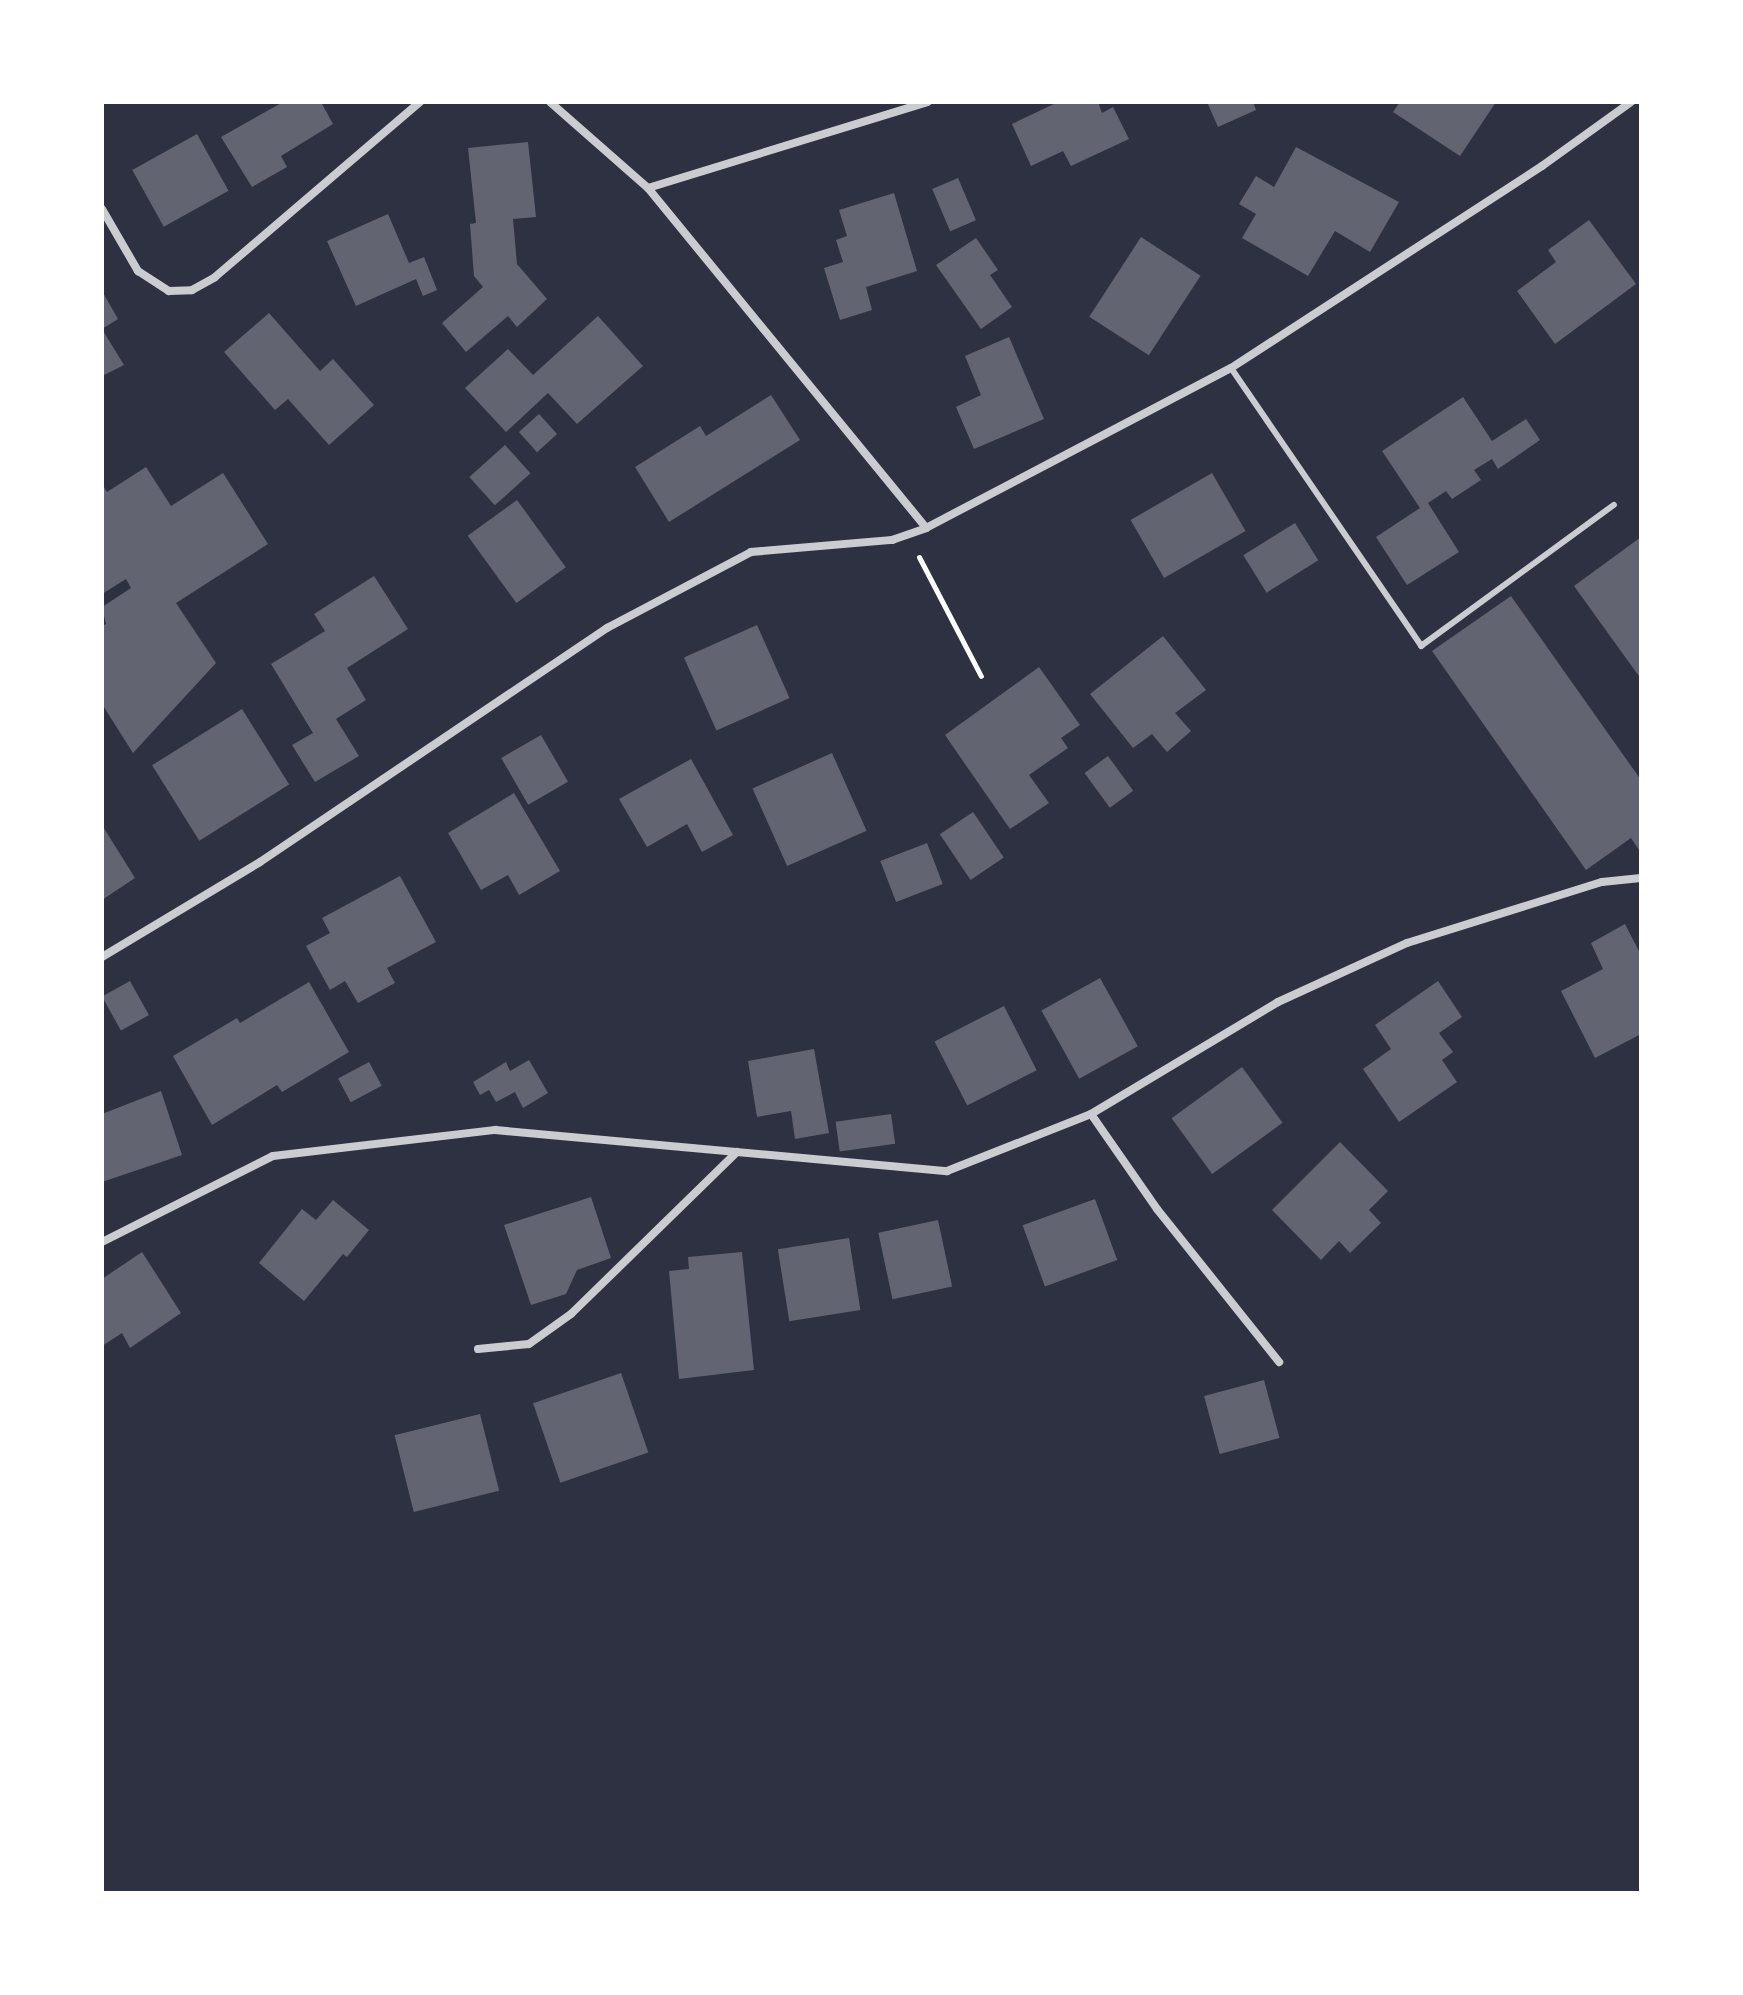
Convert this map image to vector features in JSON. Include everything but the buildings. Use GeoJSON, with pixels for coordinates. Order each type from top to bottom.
{"type":"FeatureCollection","features":[{"type":"Feature","properties":{"kind":"street"},"geometry":{"type":"LineString","coordinates":[[102,209],[138,271],[169,291],[192,290],[215,277],[420,102]]}},
{"type":"Feature","properties":{"kind":"street"},"geometry":{"type":"LineString","coordinates":[[550,102],[648,188],[926,528]]}},
{"type":"Feature","properties":{"kind":"street"},"geometry":{"type":"LineString","coordinates":[[648,188],[928,102]]}},
{"type":"Feature","properties":{"kind":"street"},"geometry":{"type":"LineString","coordinates":[[102,957],[260,862],[607,628],[751,552],[892,540],[926,528],[1231,368],[1542,166],[1631,102]]}},
{"type":"Feature","properties":{"kind":"street"},"geometry":{"type":"LineString","coordinates":[[102,1242],[273,1156],[495,1130],[947,1171],[1091,1114],[1278,1002],[1407,943],[1602,882],[1641,878]]}},
{"type":"Feature","properties":{"kind":"street"},"geometry":{"type":"LineString","coordinates":[[1091,1114],[1157,1209],[1279,1362]]}},
{"type":"Feature","properties":{"kind":"street"},"geometry":{"type":"LineString","coordinates":[[478,1349],[529,1344],[571,1314],[737,1152]]}},
{"type":"Feature","properties":{"kind":"lane"},"geometry":{"type":"LineString","coordinates":[[1231,368],[1421,646],[1614,505]]}},
{"type":"Feature","properties":{"kind":"path"},"geometry":{"type":"LineString","coordinates":[[907,535],[981,676]]}}]}
